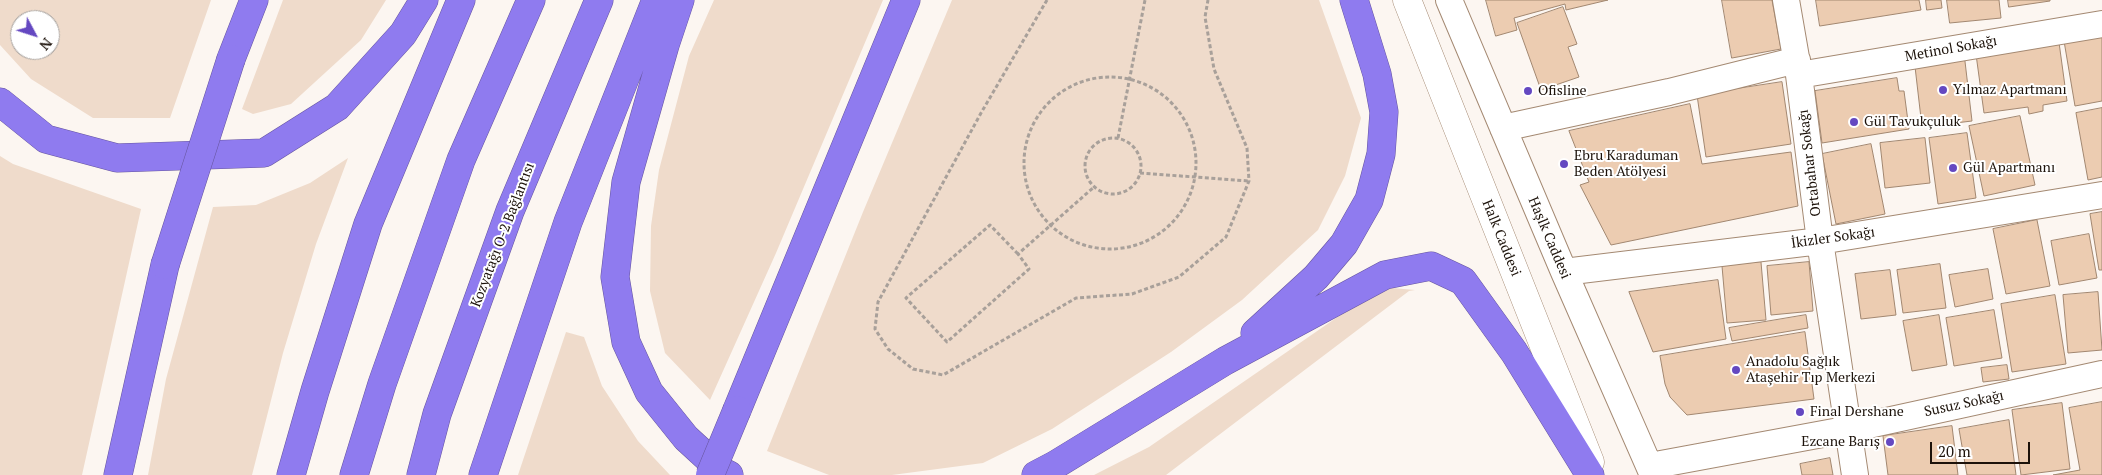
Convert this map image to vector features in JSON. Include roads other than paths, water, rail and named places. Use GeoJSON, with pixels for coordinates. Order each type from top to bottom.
{"type":"FeatureCollection","features":[{"type":"Feature","properties":{"kind":"highway"},"geometry":{"type":"LineString","coordinates":[[118,475],[166,265],[231,59],[254,0]]}},
{"type":"Feature","properties":{"kind":"highway"},"geometry":{"type":"LineString","coordinates":[[0,102],[46,139],[117,158],[264,154],[337,107],[403,34],[424,0]]}},
{"type":"Feature","properties":{"kind":"highway"},"geometry":{"type":"LineString","coordinates":[[291,475],[315,391],[368,224],[461,0]]}},
{"type":"Feature","properties":{"kind":"highway"},"geometry":{"type":"LineString","coordinates":[[354,475],[382,384],[461,160],[532,0]]}},
{"type":"Feature","properties":{"kind":"highway","name":"Kozyatağı O-2 Bağlantısı"},"geometry":{"type":"LineString","coordinates":[[421,475],[437,414],[510,211],[599,0]]}},
{"type":"Feature","properties":{"kind":"highway"},"geometry":{"type":"LineString","coordinates":[[484,475],[568,222],[656,0]]}},
{"type":"Feature","properties":{"kind":"highway"},"geometry":{"type":"LineString","coordinates":[[680,0],[664,46],[626,182],[614,277],[626,342],[650,392],[686,438],[723,472],[729,475]]}},
{"type":"Feature","properties":{"kind":"highway"},"geometry":{"type":"LineString","coordinates":[[710,475],[906,0]]}},
{"type":"Feature","properties":{"kind":"highway"},"geometry":{"type":"LineString","coordinates":[[1225,361],[1316,277],[1344,244],[1369,200],[1381,154],[1384,112],[1377,74],[1354,0]]}},
{"type":"Feature","properties":{"kind":"highway"},"geometry":{"type":"LineString","coordinates":[[1036,475],[1225,361],[1385,275],[1431,266],[1464,281],[1514,352],[1590,475]]}},
{"type":"Feature","properties":{"kind":"main road","name":"Halk Caddesi"},"geometry":{"type":"LineString","coordinates":[[1407,0],[1596,475]]}},
{"type":"Feature","properties":{"kind":"street","name":"Haşlk Caddesi"},"geometry":{"type":"LineString","coordinates":[[1449,0],[1502,128],[1651,471]]}},
{"type":"Feature","properties":{"kind":"street","name":"Ortabahar Sokağı"},"geometry":{"type":"LineString","coordinates":[[1786,0],[1798,68],[1820,241],[1850,429],[1855,475]]}},
{"type":"Feature","properties":{"kind":"street","name":"Metinol Sokağı"},"geometry":{"type":"LineString","coordinates":[[1502,128],[1669,92],[1798,68],[2102,24]]}},
{"type":"Feature","properties":{"kind":"street","name":"İkizler Sokağı"},"geometry":{"type":"LineString","coordinates":[[1564,272],[1820,241],[2102,195]]}},
{"type":"Feature","properties":{"kind":"street","name":"Susuz Sokağı"},"geometry":{"type":"LineString","coordinates":[[1651,471],[2102,374]]}},
{"type":"Feature","properties":{"kind":"place","name":"Yılmaz Apartmanı"},"geometry":{"type":"Point","coordinates":[1943,90]}},
{"type":"Feature","properties":{"kind":"place","name":"Ofisline"},"geometry":{"type":"Point","coordinates":[1528,91]}},
{"type":"Feature","properties":{"kind":"place","name":"Gül Tavukçuluk"},"geometry":{"type":"Point","coordinates":[1854,122]}},
{"type":"Feature","properties":{"kind":"place","name":"Ebru Karaduman Beden Atölyesi"},"geometry":{"type":"Point","coordinates":[1564,164]}},
{"type":"Feature","properties":{"kind":"place","name":"Gül Apartmanı"},"geometry":{"type":"Point","coordinates":[1953,168]}},
{"type":"Feature","properties":{"kind":"place","name":"Anadolu Sağlık Ataşehir Tıp Merkezi"},"geometry":{"type":"Point","coordinates":[1736,370]}},
{"type":"Feature","properties":{"kind":"place","name":"Final Dershane"},"geometry":{"type":"Point","coordinates":[1800,412]}},
{"type":"Feature","properties":{"kind":"place","name":"Ezcane Barış"},"geometry":{"type":"Point","coordinates":[1890,442]}}]}
